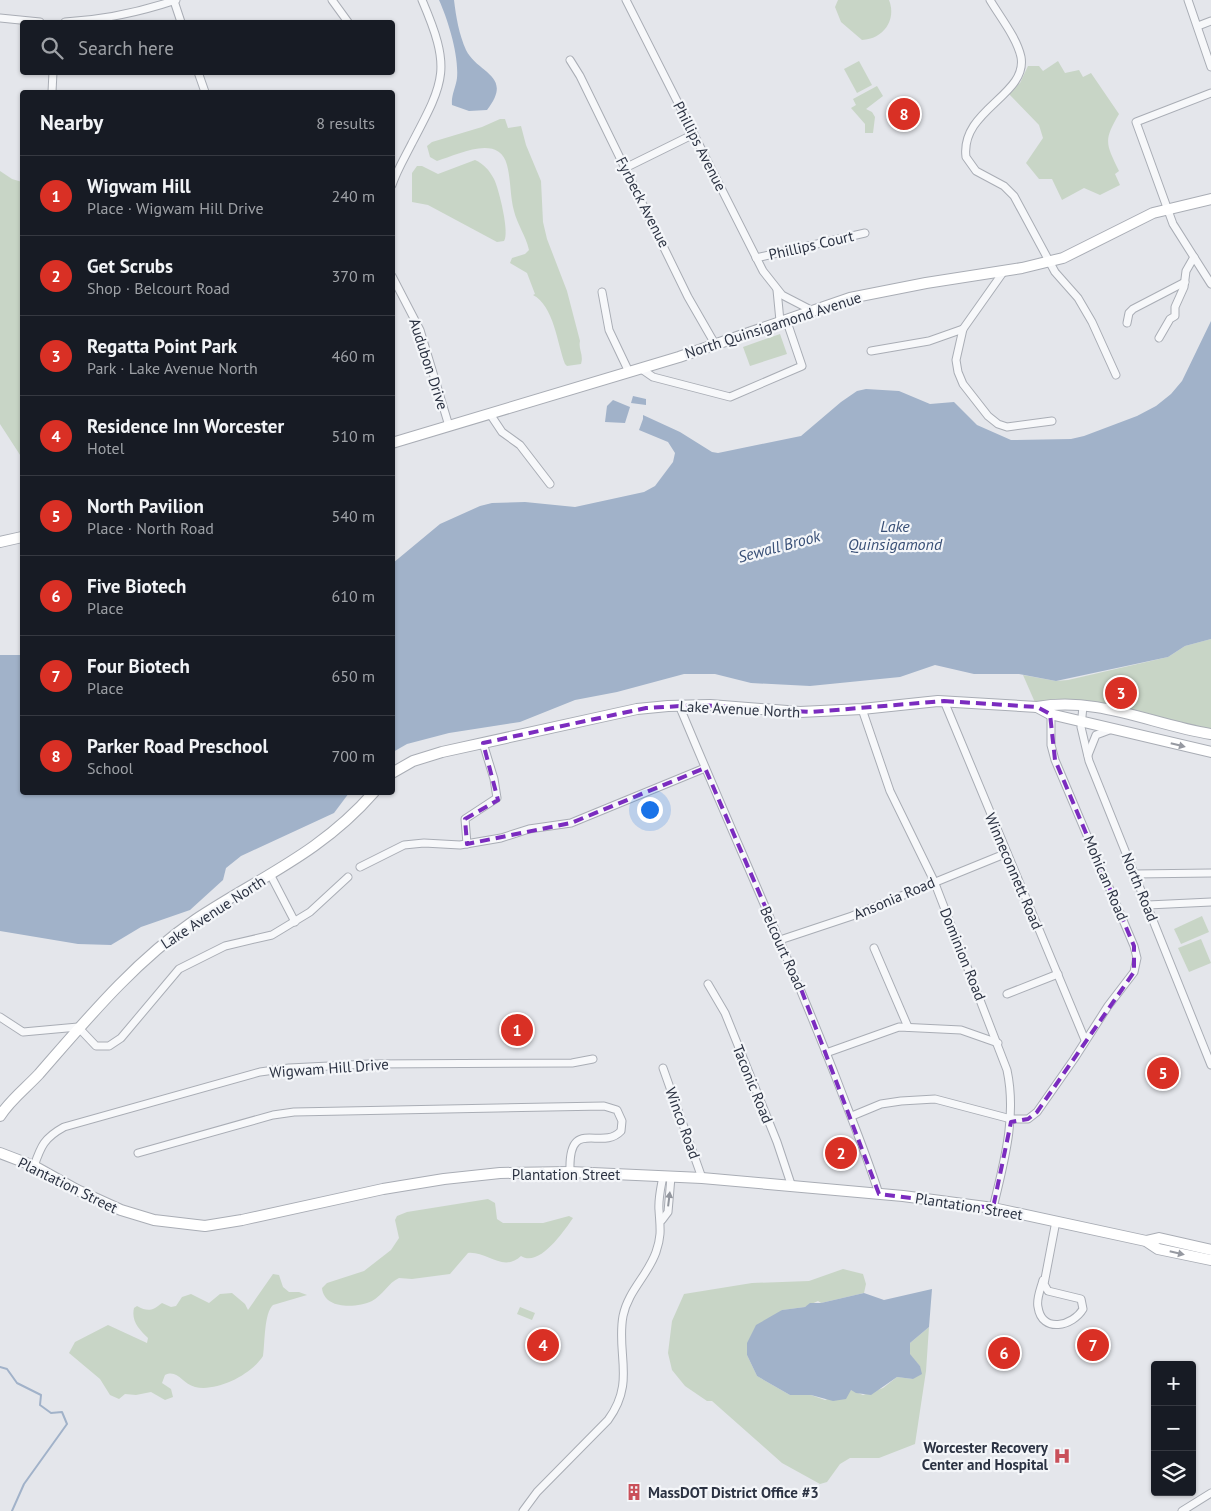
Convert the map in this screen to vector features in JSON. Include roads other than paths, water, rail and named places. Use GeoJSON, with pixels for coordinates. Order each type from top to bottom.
{"type":"FeatureCollection","features":[{"type":"Feature","properties":{"kind":"main road","name":"North Quinsigamond Avenue"},"geometry":{"type":"LineString","coordinates":[[395,442],[629,372],[811,310],[873,292],[1048,262],[1079,252],[1137,221],[1167,209],[1211,198]]}},
{"type":"Feature","properties":{"kind":"main road"},"geometry":{"type":"LineString","coordinates":[[0,542],[20,537]]}},
{"type":"Feature","properties":{"kind":"main road","name":"Lake Avenue North"},"geometry":{"type":"LineString","coordinates":[[395,771],[422,757],[637,710],[679,705],[715,705],[800,712],[862,709],[944,701],[1037,707],[1051,709],[1081,720],[1211,752]]}},
{"type":"Feature","properties":{"kind":"main road","name":"Lake Avenue North"},"geometry":{"type":"LineString","coordinates":[[1051,709],[1083,706],[1110,709],[1211,734]]}},
{"type":"Feature","properties":{"kind":"main road","name":"Lake Avenue North"},"geometry":{"type":"LineString","coordinates":[[0,1116],[78,1027],[158,947],[196,920],[323,840],[371,795]]}},
{"type":"Feature","properties":{"kind":"main road","name":"Plantation Street"},"geometry":{"type":"LineString","coordinates":[[0,1153],[34,1166],[76,1190],[121,1210],[154,1220],[205,1226],[242,1220],[374,1190],[444,1179],[500,1174],[570,1172],[702,1178],[879,1194],[993,1208],[1146,1241],[1158,1249],[1211,1260]]}},
{"type":"Feature","properties":{"kind":"main road","name":"Plantation Street"},"geometry":{"type":"LineString","coordinates":[[1146,1241],[1159,1238],[1211,1250]]}},
{"type":"Feature","properties":{"kind":"street"},"geometry":{"type":"LineString","coordinates":[[94,20],[175,0],[180,20]]}},
{"type":"Feature","properties":{"kind":"street"},"geometry":{"type":"LineString","coordinates":[[332,0],[347,20]]}},
{"type":"Feature","properties":{"kind":"street"},"geometry":{"type":"LineString","coordinates":[[395,177],[435,97],[442,76],[439,42],[422,0]]}},
{"type":"Feature","properties":{"kind":"street","name":"Phillips Avenue"},"geometry":{"type":"LineString","coordinates":[[626,0],[756,258],[777,290],[788,299],[811,310]]}},
{"type":"Feature","properties":{"kind":"street"},"geometry":{"type":"LineString","coordinates":[[990,0],[1019,50],[1021,72],[1006,92],[978,118],[967,140],[966,156],[976,171],[1004,186],[1012,193],[1028,218],[1048,262],[1078,298],[1092,322],[1116,375]]}},
{"type":"Feature","properties":{"kind":"street"},"geometry":{"type":"LineString","coordinates":[[1188,0],[1211,68]]}},
{"type":"Feature","properties":{"kind":"street"},"geometry":{"type":"LineString","coordinates":[[0,18],[20,20]]}},
{"type":"Feature","properties":{"kind":"street"},"geometry":{"type":"LineString","coordinates":[[1198,26],[1211,21]]}},
{"type":"Feature","properties":{"kind":"street","name":"Fyrbeck Avenue"},"geometry":{"type":"LineString","coordinates":[[570,60],[580,76],[626,168],[688,297],[715,344]]}},
{"type":"Feature","properties":{"kind":"street"},"geometry":{"type":"LineString","coordinates":[[52,90],[53,75]]}},
{"type":"Feature","properties":{"kind":"street"},"geometry":{"type":"LineString","coordinates":[[199,75],[204,90]]}},
{"type":"Feature","properties":{"kind":"street"},"geometry":{"type":"LineString","coordinates":[[1211,93],[1136,122],[1176,232],[1211,284]]}},
{"type":"Feature","properties":{"kind":"street"},"geometry":{"type":"LineString","coordinates":[[626,168],[694,134]]}},
{"type":"Feature","properties":{"kind":"street","name":"Phillips Court"},"geometry":{"type":"LineString","coordinates":[[756,258],[865,233]]}},
{"type":"Feature","properties":{"kind":"street"},"geometry":{"type":"LineString","coordinates":[[1159,338],[1170,319],[1175,316],[1178,295],[1185,282],[1186,271],[1194,257]]}},
{"type":"Feature","properties":{"kind":"street"},"geometry":{"type":"LineString","coordinates":[[1004,271],[963,328],[956,366],[963,384],[988,416],[1006,427],[1052,421]]}},
{"type":"Feature","properties":{"kind":"street","name":"Audubon Drive"},"geometry":{"type":"LineString","coordinates":[[395,282],[420,330],[449,426]]}},
{"type":"Feature","properties":{"kind":"street"},"geometry":{"type":"LineString","coordinates":[[1127,323],[1128,316],[1133,309],[1185,282]]}},
{"type":"Feature","properties":{"kind":"street","name":"Phillips Avenue"},"geometry":{"type":"LineString","coordinates":[[640,368],[652,377],[730,397],[802,366],[783,320],[777,290]]}},
{"type":"Feature","properties":{"kind":"street"},"geometry":{"type":"LineString","coordinates":[[602,292],[610,330],[629,372]]}},
{"type":"Feature","properties":{"kind":"street"},"geometry":{"type":"LineString","coordinates":[[871,351],[929,341],[963,328]]}},
{"type":"Feature","properties":{"kind":"street"},"geometry":{"type":"LineString","coordinates":[[490,414],[502,432],[520,445],[550,484]]}},
{"type":"Feature","properties":{"kind":"street","name":"Winneconnett Road"},"geometry":{"type":"LineString","coordinates":[[944,701],[1085,1040]]}},
{"type":"Feature","properties":{"kind":"street","name":"Belcourt Road"},"geometry":{"type":"LineString","coordinates":[[679,705],[826,1052],[852,1116],[879,1194]]}},
{"type":"Feature","properties":{"kind":"street","name":"North Road"},"geometry":{"type":"LineString","coordinates":[[1083,706],[1081,720],[1088,756],[1211,1065]]}},
{"type":"Feature","properties":{"kind":"street","name":"Dominion Road"},"geometry":{"type":"LineString","coordinates":[[862,709],[890,791],[934,882],[998,1043],[1009,1084],[1011,1119],[1008,1142],[993,1208]]}},
{"type":"Feature","properties":{"kind":"street","name":"Mohican Road"},"geometry":{"type":"LineString","coordinates":[[1011,1119],[1028,1119],[1037,1112],[1085,1040],[1134,972],[1137,958],[1112,892],[1055,760],[1051,745],[1051,709]]}},
{"type":"Feature","properties":{"kind":"street"},"geometry":{"type":"LineString","coordinates":[[1088,756],[1096,735],[1116,729]]}},
{"type":"Feature","properties":{"kind":"street"},"geometry":{"type":"LineString","coordinates":[[467,844],[464,828],[465,819],[497,798],[494,779],[483,743]]}},
{"type":"Feature","properties":{"kind":"street"},"geometry":{"type":"LineString","coordinates":[[360,868],[404,845],[424,843],[454,846],[501,838],[529,829],[564,824],[586,817],[705,768]]}},
{"type":"Feature","properties":{"kind":"street","name":"Ansonia Road"},"geometry":{"type":"LineString","coordinates":[[780,940],[852,916],[1007,853]]}},
{"type":"Feature","properties":{"kind":"street"},"geometry":{"type":"LineString","coordinates":[[1135,874],[1211,873]]}},
{"type":"Feature","properties":{"kind":"street"},"geometry":{"type":"LineString","coordinates":[[270,874],[295,922]]}},
{"type":"Feature","properties":{"kind":"street"},"geometry":{"type":"LineString","coordinates":[[0,1017],[23,1032],[78,1027],[96,1046],[107,1046],[121,1038],[178,969],[225,946],[263,938],[295,922],[310,912],[348,877]]}},
{"type":"Feature","properties":{"kind":"street"},"geometry":{"type":"LineString","coordinates":[[1148,905],[1211,902]]}},
{"type":"Feature","properties":{"kind":"street"},"geometry":{"type":"LineString","coordinates":[[874,948],[908,1027]]}},
{"type":"Feature","properties":{"kind":"street"},"geometry":{"type":"LineString","coordinates":[[1007,994],[1058,974]]}},
{"type":"Feature","properties":{"kind":"street","name":"Taconic Road"},"geometry":{"type":"LineString","coordinates":[[708,984],[725,1013],[777,1142],[792,1186]]}},
{"type":"Feature","properties":{"kind":"street"},"geometry":{"type":"LineString","coordinates":[[826,1052],[889,1029],[908,1027],[960,1030],[998,1043]]}},
{"type":"Feature","properties":{"kind":"street","name":"Wigwam Hill Drive"},"geometry":{"type":"LineString","coordinates":[[34,1166],[41,1147],[50,1135],[64,1128],[260,1072],[289,1068],[436,1063],[572,1063],[593,1059]]}},
{"type":"Feature","properties":{"kind":"street","name":"Winco Road"},"geometry":{"type":"LineString","coordinates":[[663,1068],[702,1178]]}},
{"type":"Feature","properties":{"kind":"street"},"geometry":{"type":"LineString","coordinates":[[852,1116],[882,1104],[900,1100],[935,1099],[1011,1119]]}},
{"type":"Feature","properties":{"kind":"street"},"geometry":{"type":"LineString","coordinates":[[138,1153],[273,1115],[294,1112],[604,1106],[618,1110],[623,1124],[619,1133],[611,1137],[583,1138],[578,1142],[570,1155],[570,1172]]}},
{"type":"Feature","properties":{"kind":"street"},"geometry":{"type":"LineString","coordinates":[[523,1511],[537,1492],[603,1426],[616,1408],[624,1372],[622,1324],[625,1309],[632,1292],[656,1253],[662,1220],[659,1211],[667,1177]]}},
{"type":"Feature","properties":{"kind":"street"},"geometry":{"type":"LineString","coordinates":[[1044,1280],[1048,1291],[1081,1299],[1083,1309],[1076,1318],[1058,1325],[1048,1324],[1042,1318],[1037,1307],[1056,1221]]}},
{"type":"Feature","properties":{"kind":"street"},"geometry":{"type":"LineString","coordinates":[[1182,1511],[1211,1493]]}},
{"type":"Feature","properties":{"kind":"water"},"geometry":{"type":"Polygon","coordinates":[[[439,0],[454,0],[461,38],[466,50],[471,58],[495,82],[497,89],[487,110],[469,111],[452,105],[457,78],[455,48],[439,0]]]}},
{"type":"Feature","properties":{"kind":"water","name":"Lake Quinsigamond"},"geometry":{"type":"Polygon","coordinates":[[[1211,321],[1211,639],[1185,646],[1168,657],[1056,681],[1019,674],[974,674],[935,665],[900,677],[810,686],[751,683],[715,674],[684,674],[617,692],[575,700],[520,722],[449,733],[407,744],[395,751],[395,561],[440,524],[480,506],[492,503],[525,502],[575,507],[644,492],[655,486],[673,462],[675,453],[668,442],[639,430],[643,415],[680,432],[712,452],[718,453],[801,436],[841,402],[857,391],[866,389],[899,391],[930,404],[954,402],[977,425],[1011,440],[1071,439],[1137,416],[1156,406],[1171,394],[1182,381],[1211,321]]]}},
{"type":"Feature","properties":{"kind":"water"},"geometry":{"type":"Polygon","coordinates":[[[633,396],[646,399],[646,405],[631,403],[633,396]]]}},
{"type":"Feature","properties":{"kind":"water"},"geometry":{"type":"Polygon","coordinates":[[[613,400],[630,407],[625,423],[605,422],[607,406],[613,400]]]}},
{"type":"Feature","properties":{"kind":"water"},"geometry":{"type":"Polygon","coordinates":[[[0,655],[20,655],[20,795],[348,795],[334,813],[241,856],[226,868],[223,880],[190,910],[141,927],[111,945],[78,944],[0,931],[0,655]]]}},
{"type":"Feature","properties":{"kind":"water"},"geometry":{"type":"Polygon","coordinates":[[[932,1289],[929,1327],[910,1343],[910,1354],[920,1366],[922,1374],[913,1379],[897,1377],[871,1395],[856,1393],[851,1390],[846,1399],[833,1401],[811,1395],[790,1395],[757,1376],[747,1355],[747,1343],[756,1325],[782,1310],[805,1307],[810,1303],[821,1303],[864,1293],[884,1300],[932,1289]]]}},
{"type":"Feature","properties":{"kind":"waterway"},"geometry":{"type":"LineString","coordinates":[[0,1367],[7,1369],[17,1383],[41,1395],[40,1405],[51,1413],[62,1412],[67,1424],[24,1484],[12,1511]]}},
{"type":"Feature","properties":{"kind":"place","name":"Parker Road Preschool"},"geometry":{"type":"Point","coordinates":[904,114]}},
{"type":"Feature","properties":{"kind":"place","name":"Regatta Point Park"},"geometry":{"type":"Point","coordinates":[1121,693]}},
{"type":"Feature","properties":{"kind":"place","name":"Wigwam Hill"},"geometry":{"type":"Point","coordinates":[517,1030]}},
{"type":"Feature","properties":{"kind":"place","name":"North Pavilion"},"geometry":{"type":"Point","coordinates":[1163,1073]}},
{"type":"Feature","properties":{"kind":"place","name":"Get Scrubs"},"geometry":{"type":"Point","coordinates":[841,1153]}},
{"type":"Feature","properties":{"kind":"place","name":"Residence Inn Worcester"},"geometry":{"type":"Point","coordinates":[543,1345]}},
{"type":"Feature","properties":{"kind":"place","name":"Four Biotech"},"geometry":{"type":"Point","coordinates":[1093,1345]}},
{"type":"Feature","properties":{"kind":"place","name":"Five Biotech"},"geometry":{"type":"Point","coordinates":[1004,1353]}},
{"type":"Feature","properties":{"kind":"place","name":"Worcester Recovery Center and Hospital"},"geometry":{"type":"Point","coordinates":[1062,1456]}},
{"type":"Feature","properties":{"kind":"place","name":"MassDOT District Office #3"},"geometry":{"type":"Point","coordinates":[634,1492]}},
{"type":"Feature","properties":{"kind":"water label","name":"Sewall Brook"},"geometry":{"type":"Point","coordinates":[779,546]}}]}
